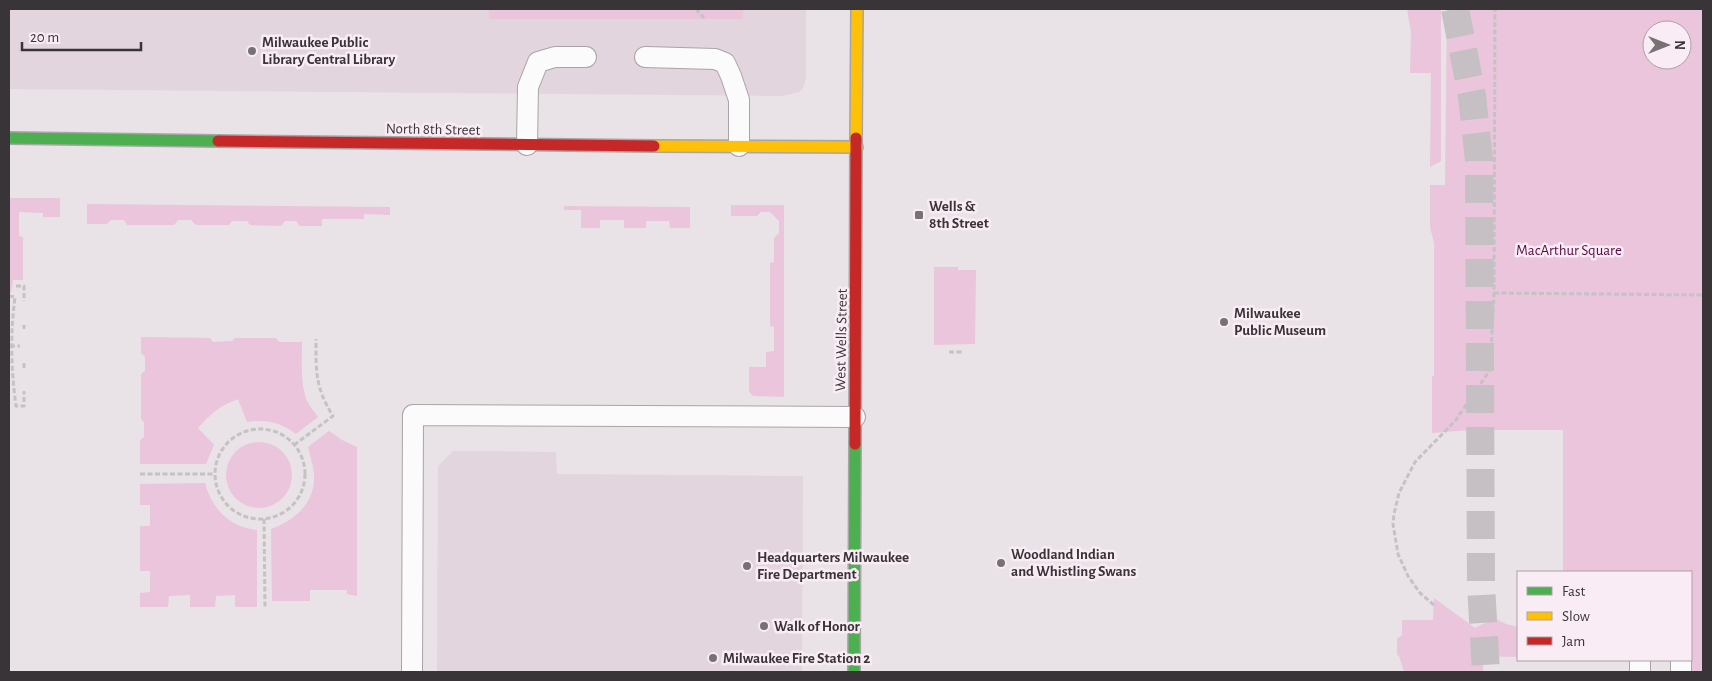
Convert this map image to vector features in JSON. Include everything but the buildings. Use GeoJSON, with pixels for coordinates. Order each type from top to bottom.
{"type":"FeatureCollection","features":[{"type":"Feature","properties":{"kind":"street","name":"West Wells Street"},"geometry":{"type":"LineString","coordinates":[[854,672],[857,9]]}},
{"type":"Feature","properties":{"kind":"street","name":"North 8th Street"},"geometry":{"type":"LineString","coordinates":[[9,138],[527,145],[857,146]]}},
{"type":"Feature","properties":{"kind":"lane"},"geometry":{"type":"LineString","coordinates":[[527,145],[528,87],[538,62],[555,57],[586,57]]}},
{"type":"Feature","properties":{"kind":"lane"},"geometry":{"type":"LineString","coordinates":[[645,57],[715,58],[725,63],[739,100],[739,146]]}},
{"type":"Feature","properties":{"kind":"lane"},"geometry":{"type":"LineString","coordinates":[[412,672],[413,415],[855,417]]}},
{"type":"Feature","properties":{"kind":"path"},"geometry":{"type":"LineString","coordinates":[[696,9],[704,18]]}},
{"type":"Feature","properties":{"kind":"path"},"geometry":{"type":"LineString","coordinates":[[1434,605],[1420,592],[1412,581],[1398,554],[1393,524],[1396,502],[1415,462],[1455,421],[1490,370],[1494,293],[1495,9]]}},
{"type":"Feature","properties":{"kind":"path"},"geometry":{"type":"LineString","coordinates":[[16,286],[24,286],[24,301]]}},
{"type":"Feature","properties":{"kind":"path"},"geometry":{"type":"LineString","coordinates":[[1494,293],[1703,295]]}},
{"type":"Feature","properties":{"kind":"path"},"geometry":{"type":"LineString","coordinates":[[9,296],[15,297],[10,347],[11,372],[16,406],[24,406],[24,391]]}},
{"type":"Feature","properties":{"kind":"path"},"geometry":{"type":"LineString","coordinates":[[294,445],[334,416],[318,386],[316,375],[316,339]]}},
{"type":"Feature","properties":{"kind":"path"},"geometry":{"type":"LineString","coordinates":[[10,347],[20,346]]}},
{"type":"Feature","properties":{"kind":"path"},"geometry":{"type":"LineString","coordinates":[[949,352],[964,352]]}},
{"type":"Feature","properties":{"kind":"path"},"geometry":{"type":"LineString","coordinates":[[262,429],[285,437],[294,445],[301,457],[304,471],[303,485],[298,497],[289,508],[277,515],[264,519],[249,518],[235,512],[225,502],[217,489],[215,474],[216,462],[221,451],[229,441],[239,434],[250,430],[262,429]]}},
{"type":"Feature","properties":{"kind":"path"},"geometry":{"type":"LineString","coordinates":[[140,474],[215,474]]}},
{"type":"Feature","properties":{"kind":"path"},"geometry":{"type":"LineString","coordinates":[[264,519],[265,607]]}},
{"type":"Feature","properties":{"kind":"shaded area","name":"Milwaukee Public Library Central Library"},"geometry":{"type":"Polygon","coordinates":[[[9,9],[806,9],[806,79],[803,88],[799,92],[782,96],[9,89],[9,9]]]}},
{"type":"Feature","properties":{"kind":"shaded area"},"geometry":{"type":"Polygon","coordinates":[[[453,451],[556,452],[557,474],[803,476],[802,672],[437,672],[438,466],[453,451]]]}},
{"type":"Feature","properties":{"kind":"green space"},"geometry":{"type":"Polygon","coordinates":[[[489,9],[743,9],[743,19],[489,19],[489,9]]]}},
{"type":"Feature","properties":{"kind":"green space"},"geometry":{"type":"Polygon","coordinates":[[[1407,9],[1441,9],[1441,161],[1430,167],[1431,73],[1410,73],[1411,32],[1407,9]]]}},
{"type":"Feature","properties":{"kind":"green space","name":"MacArthur Square"},"geometry":{"type":"Polygon","coordinates":[[[1447,9],[1703,9],[1703,672],[1691,672],[1692,571],[1563,571],[1563,430],[1469,430],[1432,433],[1434,243],[1430,227],[1430,185],[1445,185],[1447,9]]]}},
{"type":"Feature","properties":{"kind":"green space"},"geometry":{"type":"Polygon","coordinates":[[[9,198],[60,198],[60,217],[43,217],[43,213],[19,212],[19,236],[23,237],[23,280],[13,280],[11,292],[9,292],[9,198]]]}},
{"type":"Feature","properties":{"kind":"green space"},"geometry":{"type":"Polygon","coordinates":[[[87,204],[390,207],[390,215],[364,214],[364,219],[322,219],[322,226],[300,226],[296,221],[285,221],[281,226],[250,225],[247,221],[232,221],[229,225],[196,225],[191,220],[178,220],[174,225],[127,225],[124,220],[111,220],[107,224],[87,224],[87,204]]]}},
{"type":"Feature","properties":{"kind":"green space"},"geometry":{"type":"Polygon","coordinates":[[[731,205],[784,205],[784,397],[753,396],[749,391],[749,367],[766,367],[766,352],[774,351],[774,327],[770,326],[770,263],[774,262],[774,238],[779,233],[779,221],[770,212],[761,212],[757,216],[731,216],[731,205]]]}},
{"type":"Feature","properties":{"kind":"green space"},"geometry":{"type":"Polygon","coordinates":[[[564,206],[690,207],[690,228],[670,228],[669,221],[646,221],[646,228],[624,228],[624,220],[600,220],[600,228],[581,228],[581,210],[564,210],[564,206]]]}},
{"type":"Feature","properties":{"kind":"green space"},"geometry":{"type":"Polygon","coordinates":[[[934,267],[958,267],[958,270],[976,270],[975,344],[934,345],[934,267]]]}},
{"type":"Feature","properties":{"kind":"green space"},"geometry":{"type":"Polygon","coordinates":[[[141,337],[210,338],[213,342],[232,341],[235,338],[276,338],[279,342],[302,342],[303,387],[308,403],[318,417],[296,434],[273,422],[247,422],[238,399],[216,411],[198,428],[214,445],[206,464],[140,464],[140,440],[144,437],[144,422],[141,419],[141,374],[145,371],[145,357],[141,353],[141,337]]]}},
{"type":"Feature","properties":{"kind":"green space"},"geometry":{"type":"Polygon","coordinates":[[[329,431],[357,447],[357,596],[347,594],[347,590],[310,590],[310,601],[272,601],[271,529],[289,521],[303,509],[308,501],[314,484],[314,474],[308,447],[329,431]]]}},
{"type":"Feature","properties":{"kind":"green space"},"geometry":{"type":"Polygon","coordinates":[[[259,442],[272,445],[282,452],[289,462],[292,475],[289,488],[282,498],[272,505],[259,508],[246,505],[236,498],[229,488],[226,475],[229,462],[236,452],[246,445],[259,442]]]}},
{"type":"Feature","properties":{"kind":"green space"},"geometry":{"type":"Polygon","coordinates":[[[205,483],[212,501],[223,515],[238,525],[257,530],[257,607],[235,607],[235,595],[216,596],[215,607],[190,607],[190,595],[169,596],[168,607],[140,607],[140,593],[150,592],[150,571],[140,571],[140,526],[150,526],[150,505],[140,505],[140,484],[205,483]]]}},
{"type":"Feature","properties":{"kind":"green space"},"geometry":{"type":"Polygon","coordinates":[[[1434,598],[1475,628],[1494,618],[1517,627],[1517,657],[1480,656],[1483,660],[1483,672],[1404,672],[1397,655],[1397,639],[1402,635],[1402,620],[1433,620],[1434,598]]]}},
{"type":"Feature","properties":{"kind":"tunnel"},"geometry":{"type":"LineString","coordinates":[[1455,9],[1472,96],[1479,160],[1481,585],[1486,672]]}},
{"type":"Feature","properties":{"kind":"traffic: fast"},"geometry":{"type":"LineString","coordinates":[[9,138],[218,141]]}},
{"type":"Feature","properties":{"kind":"traffic: fast"},"geometry":{"type":"LineString","coordinates":[[854,672],[855,444]]}},
{"type":"Feature","properties":{"kind":"traffic: slow"},"geometry":{"type":"LineString","coordinates":[[856,138],[857,9]]}},
{"type":"Feature","properties":{"kind":"traffic: slow"},"geometry":{"type":"LineString","coordinates":[[654,146],[857,147]]}},
{"type":"Feature","properties":{"kind":"traffic: jam"},"geometry":{"type":"LineString","coordinates":[[855,444],[856,138]]}},
{"type":"Feature","properties":{"kind":"traffic: jam"},"geometry":{"type":"LineString","coordinates":[[218,141],[654,146]]}},
{"type":"Feature","properties":{"kind":"place","name":"Milwaukee Public Library Central Library"},"geometry":{"type":"Point","coordinates":[252,51]}},
{"type":"Feature","properties":{"kind":"place","name":"Wells & 8th Street"},"geometry":{"type":"Point","coordinates":[919,215]}},
{"type":"Feature","properties":{"kind":"place","name":"Milwaukee Public Museum"},"geometry":{"type":"Point","coordinates":[1224,322]}},
{"type":"Feature","properties":{"kind":"place","name":"Woodland Indian and Whistling Swans"},"geometry":{"type":"Point","coordinates":[1001,563]}},
{"type":"Feature","properties":{"kind":"place","name":"Headquarters Milwaukee Fire Department"},"geometry":{"type":"Point","coordinates":[747,566]}},
{"type":"Feature","properties":{"kind":"place","name":"Walk of Honor"},"geometry":{"type":"Point","coordinates":[764,626]}},
{"type":"Feature","properties":{"kind":"place","name":"Milwaukee Fire Station 2"},"geometry":{"type":"Point","coordinates":[713,658]}}]}
